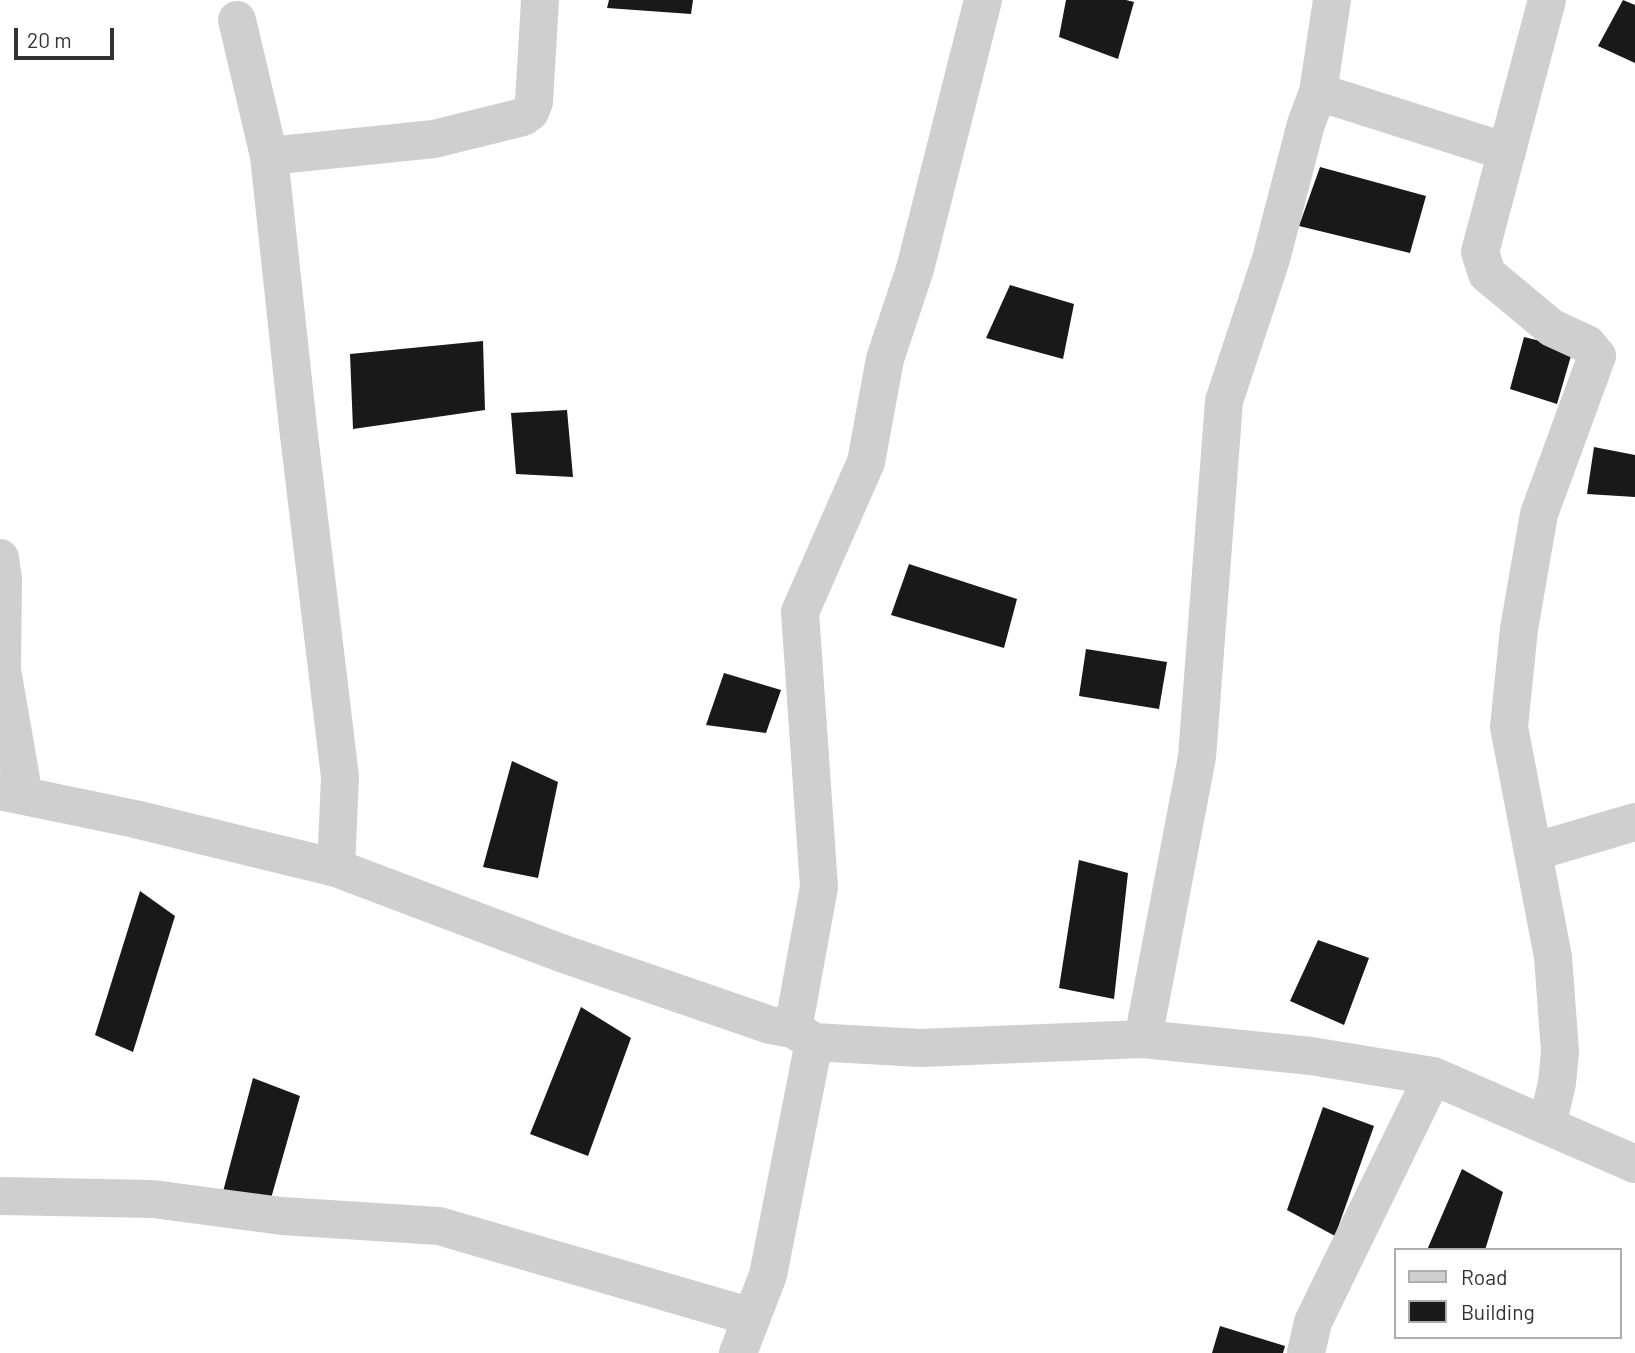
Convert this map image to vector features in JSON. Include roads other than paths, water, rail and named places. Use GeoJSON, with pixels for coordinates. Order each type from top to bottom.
{"type":"FeatureCollection","features":[{"type":"Feature","properties":{"kind":"street"},"geometry":{"type":"LineString","coordinates":[[269,156],[434,139],[523,117],[530,112],[534,102],[540,0]]}},
{"type":"Feature","properties":{"kind":"street"},"geometry":{"type":"LineString","coordinates":[[738,1353],[768,1275],[803,1035],[819,887],[800,612],[866,461],[885,359],[915,270],[983,0]]}},
{"type":"Feature","properties":{"kind":"street"},"geometry":{"type":"LineString","coordinates":[[1143,1039],[1197,757],[1224,401],[1271,259],[1306,124],[1318,92],[1332,0]]}},
{"type":"Feature","properties":{"kind":"street"},"geometry":{"type":"LineString","coordinates":[[1547,0],[1480,252],[1487,274],[1552,328],[1587,344],[1597,356],[1539,514],[1520,629],[1509,727],[1553,957],[1560,1052],[1557,1083],[1547,1126]]}},
{"type":"Feature","properties":{"kind":"street"},"geometry":{"type":"LineString","coordinates":[[237,20],[269,156],[298,427],[341,776],[336,868]]}},
{"type":"Feature","properties":{"kind":"street"},"geometry":{"type":"LineString","coordinates":[[1318,92],[1507,152]]}},
{"type":"Feature","properties":{"kind":"street"},"geometry":{"type":"LineString","coordinates":[[0,558],[3,579],[2,670],[12,794],[135,819],[336,868],[561,953],[803,1035],[920,1048],[1143,1039],[1311,1056],[1433,1076],[1635,1164]]}},
{"type":"Feature","properties":{"kind":"street"},"geometry":{"type":"LineString","coordinates":[[1533,852],[1635,822]]}},
{"type":"Feature","properties":{"kind":"street"},"geometry":{"type":"LineString","coordinates":[[1306,1353],[1313,1322],[1433,1076]]}},
{"type":"Feature","properties":{"kind":"street"},"geometry":{"type":"LineString","coordinates":[[0,1196],[153,1199],[282,1216],[439,1226],[752,1317]]}}]}
